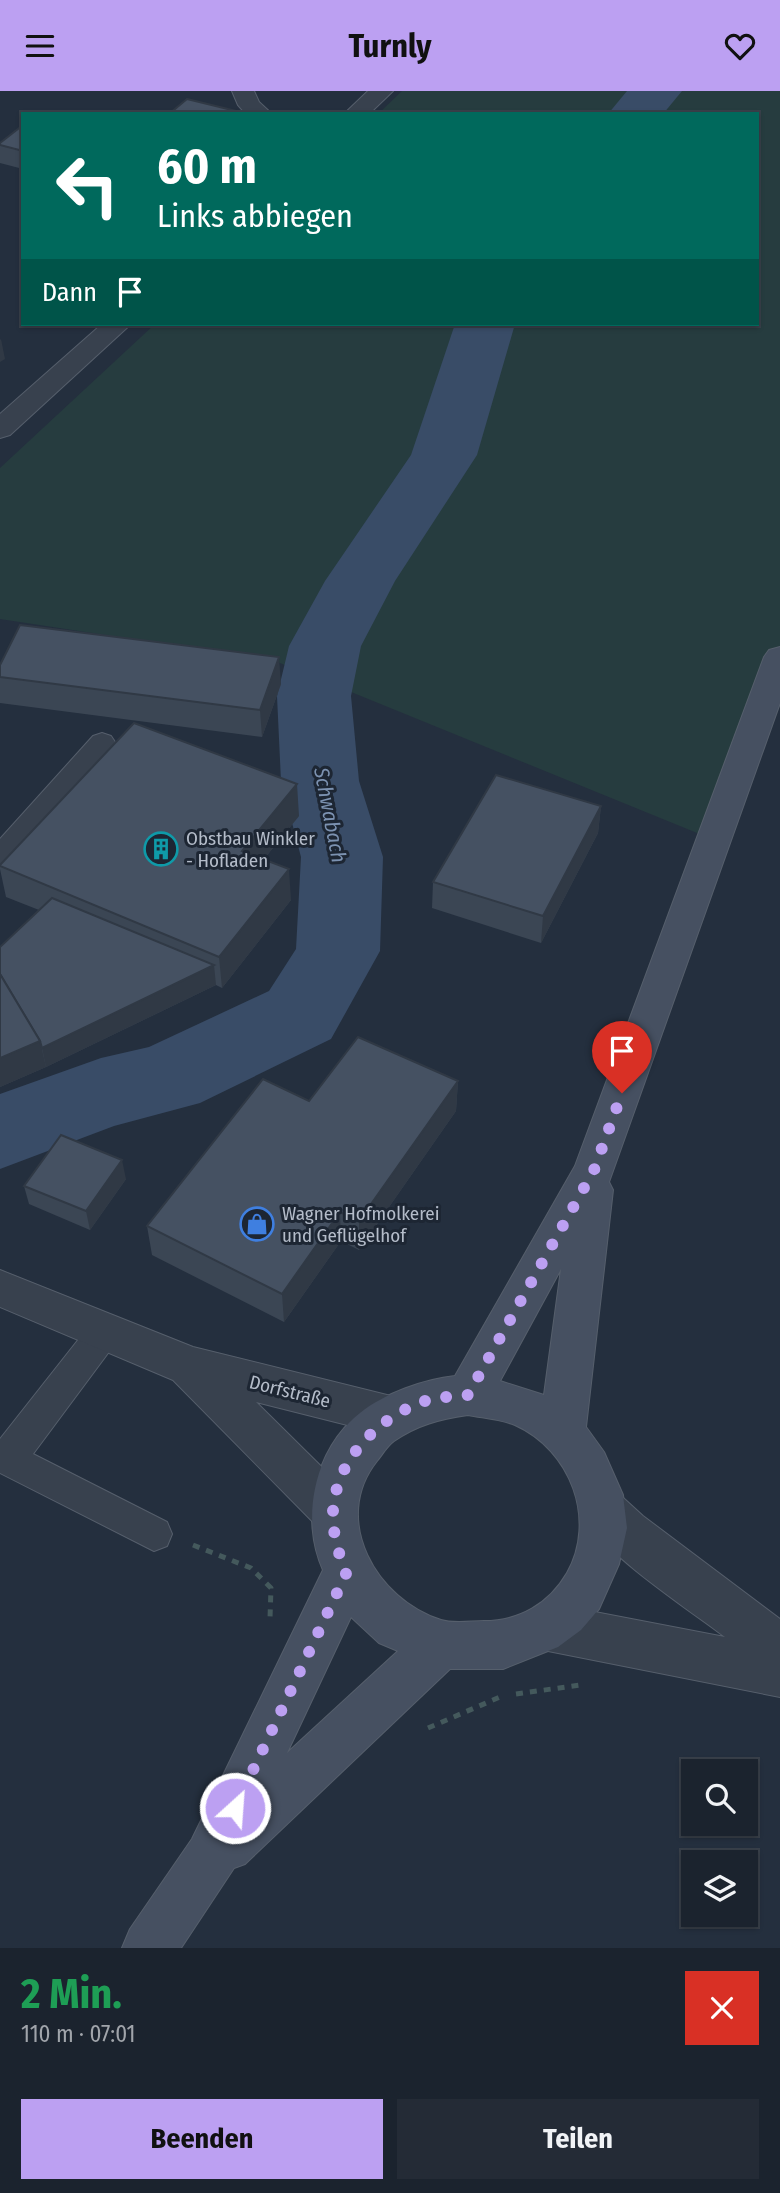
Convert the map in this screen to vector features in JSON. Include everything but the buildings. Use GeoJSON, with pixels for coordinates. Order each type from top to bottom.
{"type":"FeatureCollection","features":[{"type":"Feature","properties":{"kind":"main road"},"geometry":{"type":"LineString","coordinates":[[468,1395],[594,1170],[780,657]]}},
{"type":"Feature","properties":{"kind":"main road"},"geometry":{"type":"LineString","coordinates":[[562,1433],[594,1170]]}},
{"type":"Feature","properties":{"kind":"main road"},"geometry":{"type":"LineString","coordinates":[[468,1395],[502,1400],[535,1413],[562,1433],[589,1468],[603,1510],[600,1554],[582,1595],[548,1627],[515,1643],[477,1650],[439,1646],[401,1631],[369,1606],[346,1574],[335,1543],[333,1510],[342,1473],[362,1442],[391,1416],[428,1400],[468,1395]]}},
{"type":"Feature","properties":{"kind":"main road"},"geometry":{"type":"LineString","coordinates":[[149,1948],[211,1858],[346,1574]]}},
{"type":"Feature","properties":{"kind":"main road"},"geometry":{"type":"LineString","coordinates":[[211,1858],[439,1646]]}},
{"type":"Feature","properties":{"kind":"street"},"geometry":{"type":"LineString","coordinates":[[243,91],[249,105],[258,112]]}},
{"type":"Feature","properties":{"kind":"street"},"geometry":{"type":"LineString","coordinates":[[357,112],[382,91]]}},
{"type":"Feature","properties":{"kind":"street"},"geometry":{"type":"LineString","coordinates":[[0,429],[116,326]]}},
{"type":"Feature","properties":{"kind":"street","name":"Dorfstraße"},"geometry":{"type":"LineString","coordinates":[[0,1288],[189,1366],[391,1416]]}},
{"type":"Feature","properties":{"kind":"street","name":"Dorfstraße"},"geometry":{"type":"LineString","coordinates":[[189,1366],[333,1510]]}},
{"type":"Feature","properties":{"kind":"street"},"geometry":{"type":"LineString","coordinates":[[603,1510],[626,1532],[780,1649]]}},
{"type":"Feature","properties":{"kind":"street"},"geometry":{"type":"LineString","coordinates":[[548,1627],[780,1672]]}},
{"type":"Feature","properties":{"kind":"lane"},"geometry":{"type":"LineString","coordinates":[[0,857],[102,742]]}},
{"type":"Feature","properties":{"kind":"lane"},"geometry":{"type":"LineString","coordinates":[[105,1331],[4,1457],[154,1534]]}},
{"type":"Feature","properties":{"kind":"green space"},"geometry":{"type":"Polygon","coordinates":[[[402,91],[780,91],[780,646],[702,835],[275,661],[0,619],[0,468],[153,326],[759,326],[759,112],[380,112],[402,91]]]}},
{"type":"Feature","properties":{"kind":"waterway","name":"Schwabach"},"geometry":{"type":"LineString","coordinates":[[636,112],[656,91]]}},
{"type":"Feature","properties":{"kind":"waterway","name":"Schwabach"},"geometry":{"type":"LineString","coordinates":[[0,1132],[101,1094],[168,1078],[300,1015],[338,951],[342,857],[320,781],[314,696],[325,646],[360,581],[444,455],[484,326]]}},
{"type":"Feature","properties":{"kind":"place","name":"Obstbau Winkler - Hofladen"},"geometry":{"type":"Point","coordinates":[161,849]}},
{"type":"Feature","properties":{"kind":"place","name":"Wagner Hofmolkerei und Geflügelhof"},"geometry":{"type":"Point","coordinates":[257,1224]}},
{"type":"Feature","properties":{"kind":"route"},"geometry":{"type":"LineString","coordinates":[[235,1808],[346,1574],[335,1543],[333,1510],[342,1473],[362,1442],[391,1416],[428,1400],[468,1395],[594,1170],[622,1093]]}}]}
